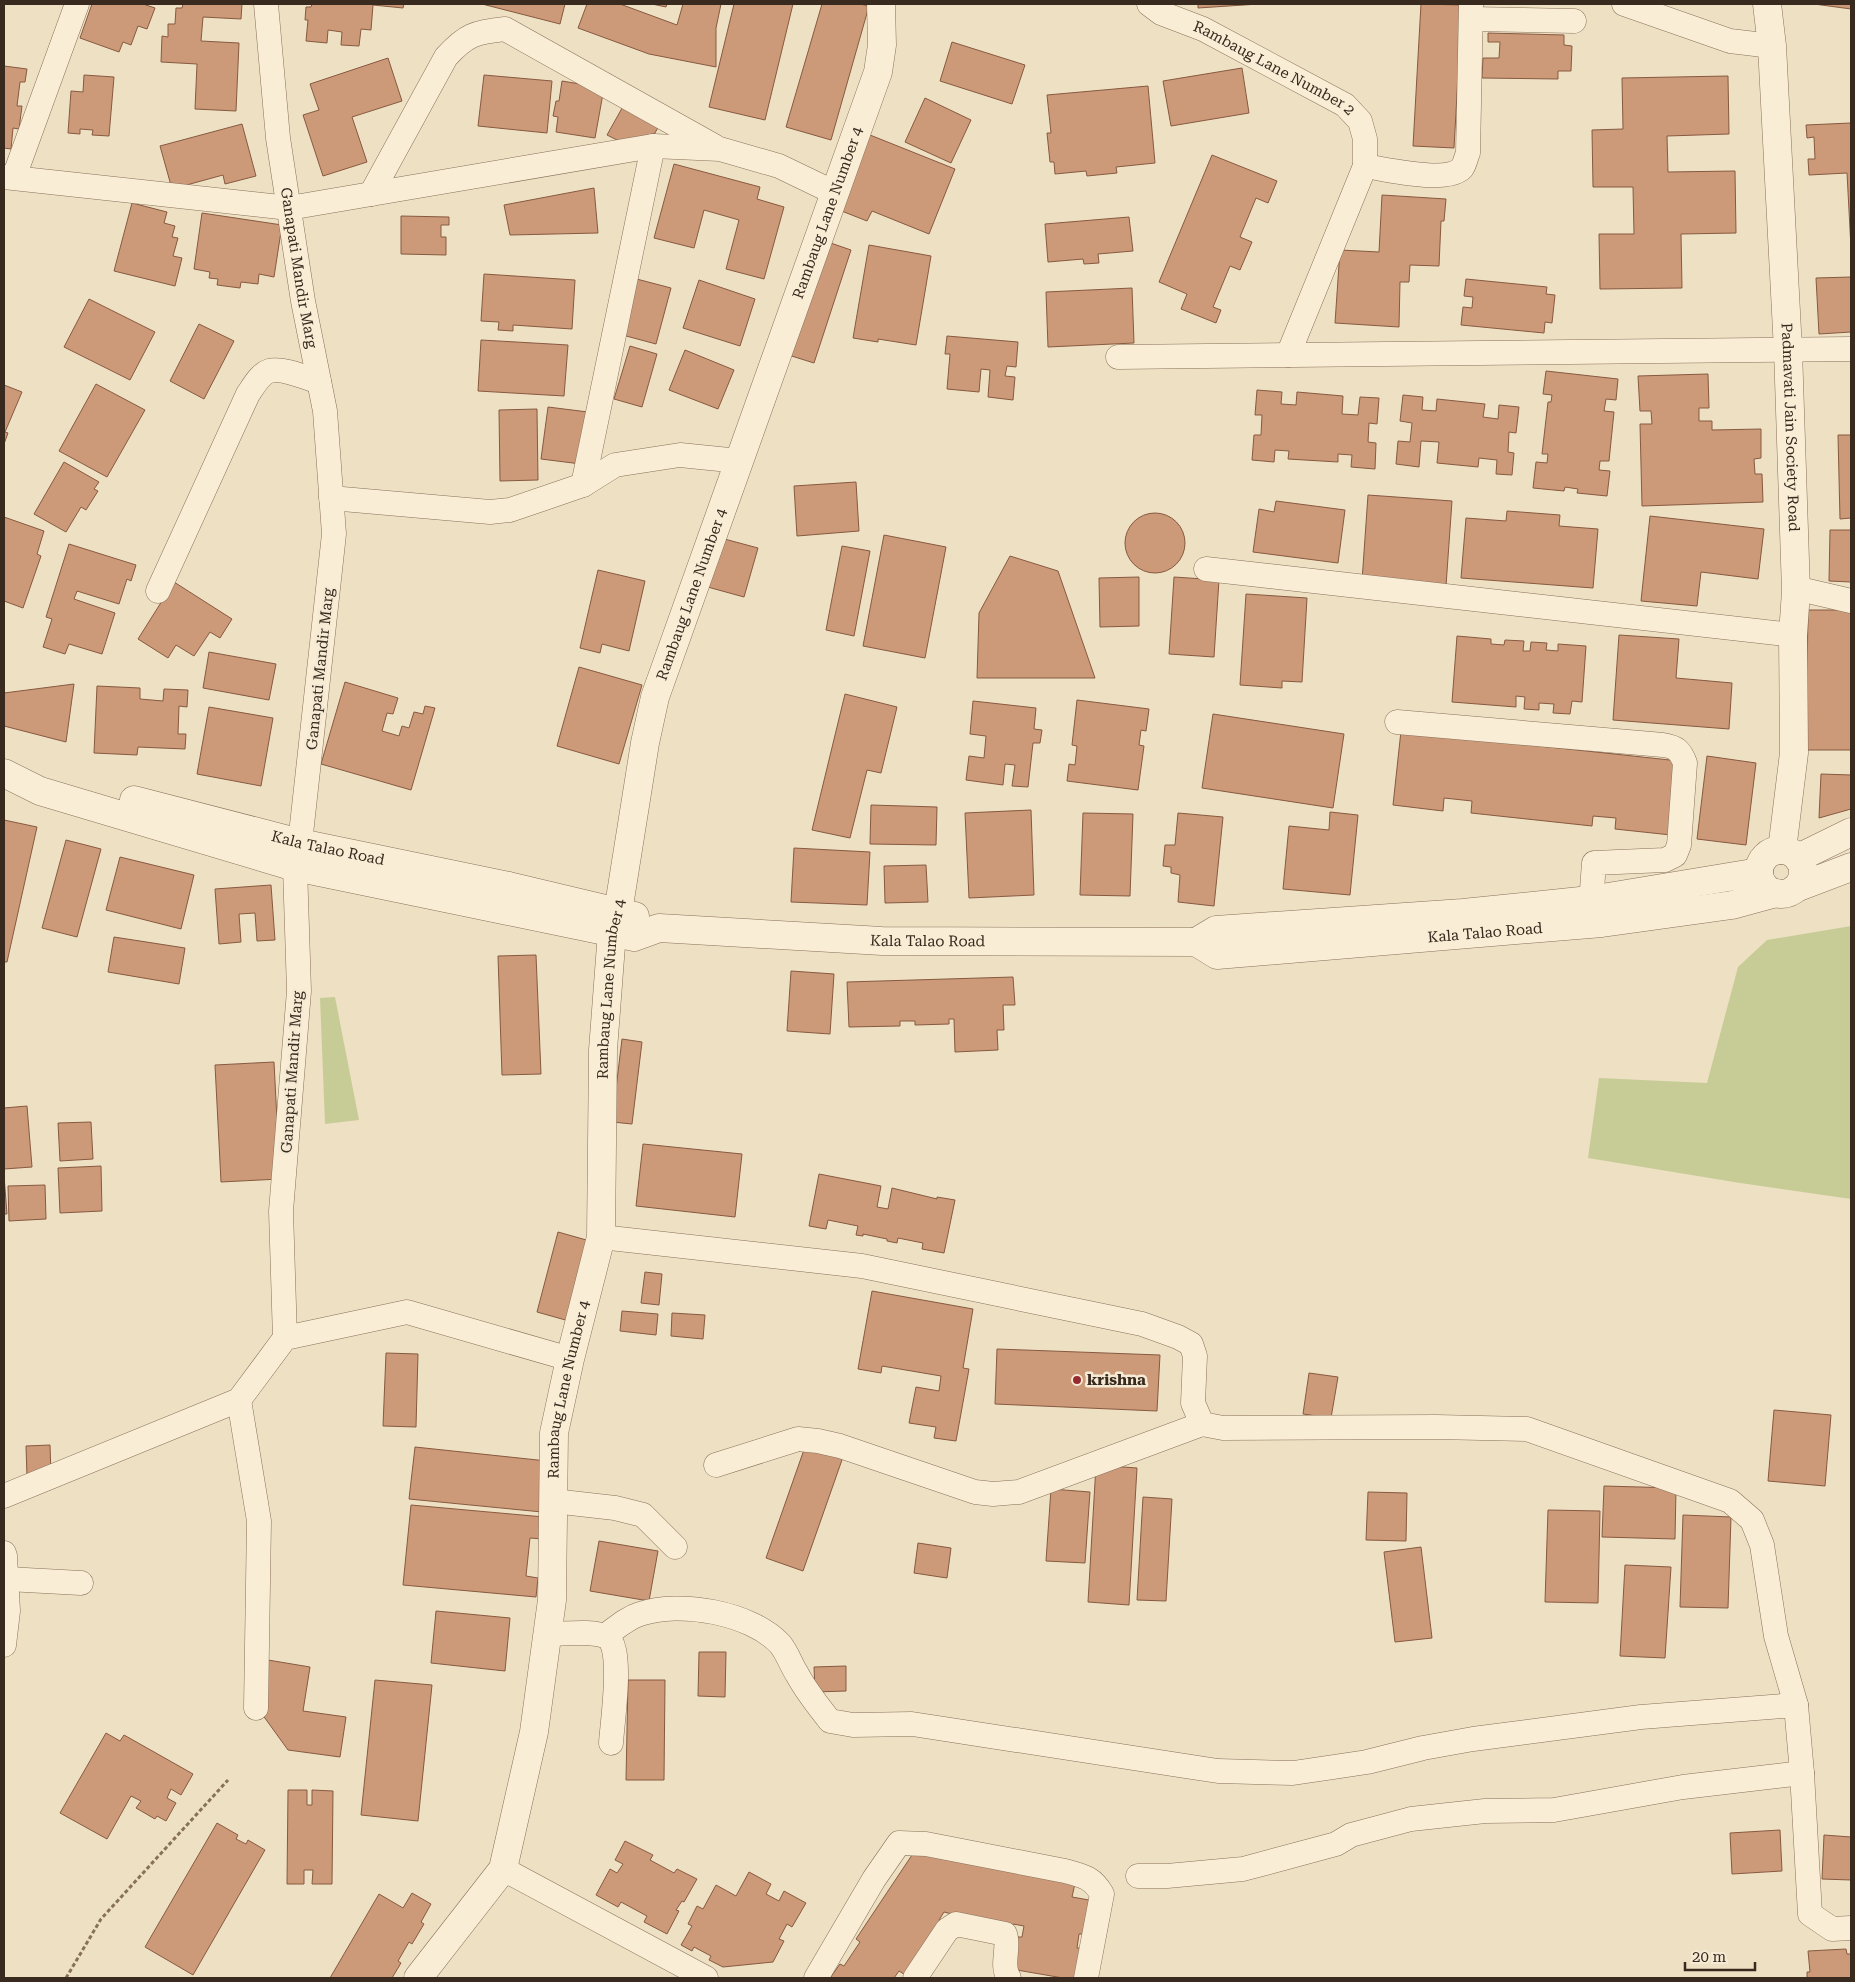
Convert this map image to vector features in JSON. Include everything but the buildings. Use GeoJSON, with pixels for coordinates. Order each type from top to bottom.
{"type":"FeatureCollection","features":[{"type":"Feature","properties":{"kind":"street"},"geometry":{"type":"LineString","coordinates":[[76,4],[9,177],[289,208],[654,146],[720,149]]}},
{"type":"Feature","properties":{"kind":"street","name":"Ganapati Mandir Marg"},"geometry":{"type":"LineString","coordinates":[[266,4],[278,138],[303,301],[324,411],[334,534],[297,855],[299,991],[281,1211],[285,1338]]}},
{"type":"Feature","properties":{"kind":"street","name":"Rambaug Lane Number 4"},"geometry":{"type":"LineString","coordinates":[[418,1978],[503,1868],[534,1732],[549,1634],[552,1600],[554,1433],[570,1359],[601,1238],[603,1050],[615,922],[645,743],[655,697],[878,72],[882,45],[881,4]]}},
{"type":"Feature","properties":{"kind":"street","name":"Rambaug Lane Number 2"},"geometry":{"type":"LineString","coordinates":[[1149,4],[1162,13],[1203,29],[1345,105],[1360,121],[1365,139],[1365,166],[1288,355]]}},
{"type":"Feature","properties":{"kind":"street"},"geometry":{"type":"LineString","coordinates":[[1624,4],[1730,42],[1772,46]]}},
{"type":"Feature","properties":{"kind":"street","name":"Padmavati Jain Society Road"},"geometry":{"type":"LineString","coordinates":[[1767,4],[1772,46],[1788,350],[1796,591],[1793,635],[1794,753],[1790,854]]}},
{"type":"Feature","properties":{"kind":"street"},"geometry":{"type":"LineString","coordinates":[[1365,166],[1434,176],[1452,174],[1462,168],[1468,153],[1471,11],[1574,21]]}},
{"type":"Feature","properties":{"kind":"street"},"geometry":{"type":"LineString","coordinates":[[371,194],[446,57],[460,42],[481,32],[505,29],[720,149],[779,166],[835,193]]}},
{"type":"Feature","properties":{"kind":"street"},"geometry":{"type":"LineString","coordinates":[[583,485],[654,146]]}},
{"type":"Feature","properties":{"kind":"street"},"geometry":{"type":"LineString","coordinates":[[1118,357],[1851,349]]}},
{"type":"Feature","properties":{"kind":"street"},"geometry":{"type":"LineString","coordinates":[[158,591],[248,394],[259,379],[268,371],[279,370],[319,382]]}},
{"type":"Feature","properties":{"kind":"street"},"geometry":{"type":"LineString","coordinates":[[332,498],[490,512],[510,510],[583,485],[615,465],[680,455],[739,461]]}},
{"type":"Feature","properties":{"kind":"street"},"geometry":{"type":"LineString","coordinates":[[1206,569],[1793,635]]}},
{"type":"Feature","properties":{"kind":"street"},"geometry":{"type":"LineString","coordinates":[[1796,591],[1808,591],[1851,600]]}},
{"type":"Feature","properties":{"kind":"street"},"geometry":{"type":"LineString","coordinates":[[1397,722],[1663,745],[1674,747],[1681,752],[1685,763],[1679,845],[1675,855],[1665,860],[1594,863],[1590,912]]}},
{"type":"Feature","properties":{"kind":"street","name":"Kala Talao Road"},"geometry":{"type":"LineString","coordinates":[[4,752],[63,782],[297,855]]}},
{"type":"Feature","properties":{"kind":"street","name":"Kala Talao Road"},"geometry":{"type":"LineString","coordinates":[[4,773],[40,791],[297,855],[509,886],[615,922],[640,917],[659,928],[882,941],[1196,942],[1217,955],[1590,912],[1732,905],[1786,891],[1851,867]]}},
{"type":"Feature","properties":{"kind":"street"},"geometry":{"type":"LineString","coordinates":[[1790,854],[1803,868],[1803,875],[1786,891],[1764,886],[1760,880],[1759,872],[1760,865],[1768,853],[1790,854],[1851,832]]}},
{"type":"Feature","properties":{"kind":"street","name":"Kala Talao Road"},"geometry":{"type":"LineString","coordinates":[[1590,912],[1759,872]]}},
{"type":"Feature","properties":{"kind":"street"},"geometry":{"type":"LineString","coordinates":[[601,1238],[862,1266],[1142,1324],[1178,1337],[1191,1344],[1195,1356],[1193,1403],[1202,1424]]}},
{"type":"Feature","properties":{"kind":"street"},"geometry":{"type":"LineString","coordinates":[[5,1492],[239,1400],[285,1338],[407,1312],[570,1359]]}},
{"type":"Feature","properties":{"kind":"street"},"geometry":{"type":"LineString","coordinates":[[239,1400],[259,1521],[256,1708]]}},
{"type":"Feature","properties":{"kind":"street"},"geometry":{"type":"LineString","coordinates":[[716,1465],[798,1439],[818,1441],[840,1446],[976,1492],[993,1494],[1019,1492],[1202,1424],[1222,1428],[1436,1427],[1527,1429],[1730,1501],[1752,1520],[1762,1544],[1776,1636],[1796,1705],[1810,1914],[1832,1929],[1851,1928]]}},
{"type":"Feature","properties":{"kind":"street"},"geometry":{"type":"LineString","coordinates":[[553,1501],[615,1508],[643,1515],[675,1547]]}},
{"type":"Feature","properties":{"kind":"street"},"geometry":{"type":"LineString","coordinates":[[4,1553],[8,1611],[4,1645]]}},
{"type":"Feature","properties":{"kind":"street"},"geometry":{"type":"LineString","coordinates":[[7,1579],[82,1583]]}},
{"type":"Feature","properties":{"kind":"street"},"geometry":{"type":"LineString","coordinates":[[605,1636],[620,1624],[640,1614],[664,1610],[712,1610],[765,1630],[781,1646],[813,1700],[830,1721],[853,1725],[912,1724],[1218,1771],[1293,1773],[1367,1762],[1423,1748],[1483,1738],[1641,1716],[1796,1705]]}},
{"type":"Feature","properties":{"kind":"street"},"geometry":{"type":"LineString","coordinates":[[549,1634],[599,1634],[605,1636],[614,1645],[616,1668],[611,1744]]}},
{"type":"Feature","properties":{"kind":"street"},"geometry":{"type":"LineString","coordinates":[[1138,1876],[1167,1876],[1243,1869],[1336,1844],[1351,1835],[1412,1818],[1485,1811],[1554,1810],[1683,1787],[1802,1773]]}},
{"type":"Feature","properties":{"kind":"street"},"geometry":{"type":"LineString","coordinates":[[816,1978],[874,1879],[900,1843],[926,1844],[1055,1869],[1081,1875],[1095,1882],[1102,1894],[1086,1978]]}},
{"type":"Feature","properties":{"kind":"street"},"geometry":{"type":"LineString","coordinates":[[503,1868],[706,1978]]}},
{"type":"Feature","properties":{"kind":"street"},"geometry":{"type":"LineString","coordinates":[[915,1978],[947,1930],[956,1924],[1005,1934],[1008,1943],[1004,1970],[1009,1978]]}},
{"type":"Feature","properties":{"kind":"path"},"geometry":{"type":"LineString","coordinates":[[66,1978],[101,1918],[228,1780]]}},
{"type":"Feature","properties":{"kind":"green space"},"geometry":{"type":"Polygon","coordinates":[[[1851,926],[1851,1199],[1588,1158],[1599,1078],[1707,1083],[1738,967],[1767,940],[1851,926]]]}},
{"type":"Feature","properties":{"kind":"green space"},"geometry":{"type":"Polygon","coordinates":[[[335,997],[359,1120],[325,1124],[320,998],[335,997]]]}},
{"type":"Feature","properties":{"kind":"place","name":"krishna"},"geometry":{"type":"Point","coordinates":[1077,1380]}}]}
